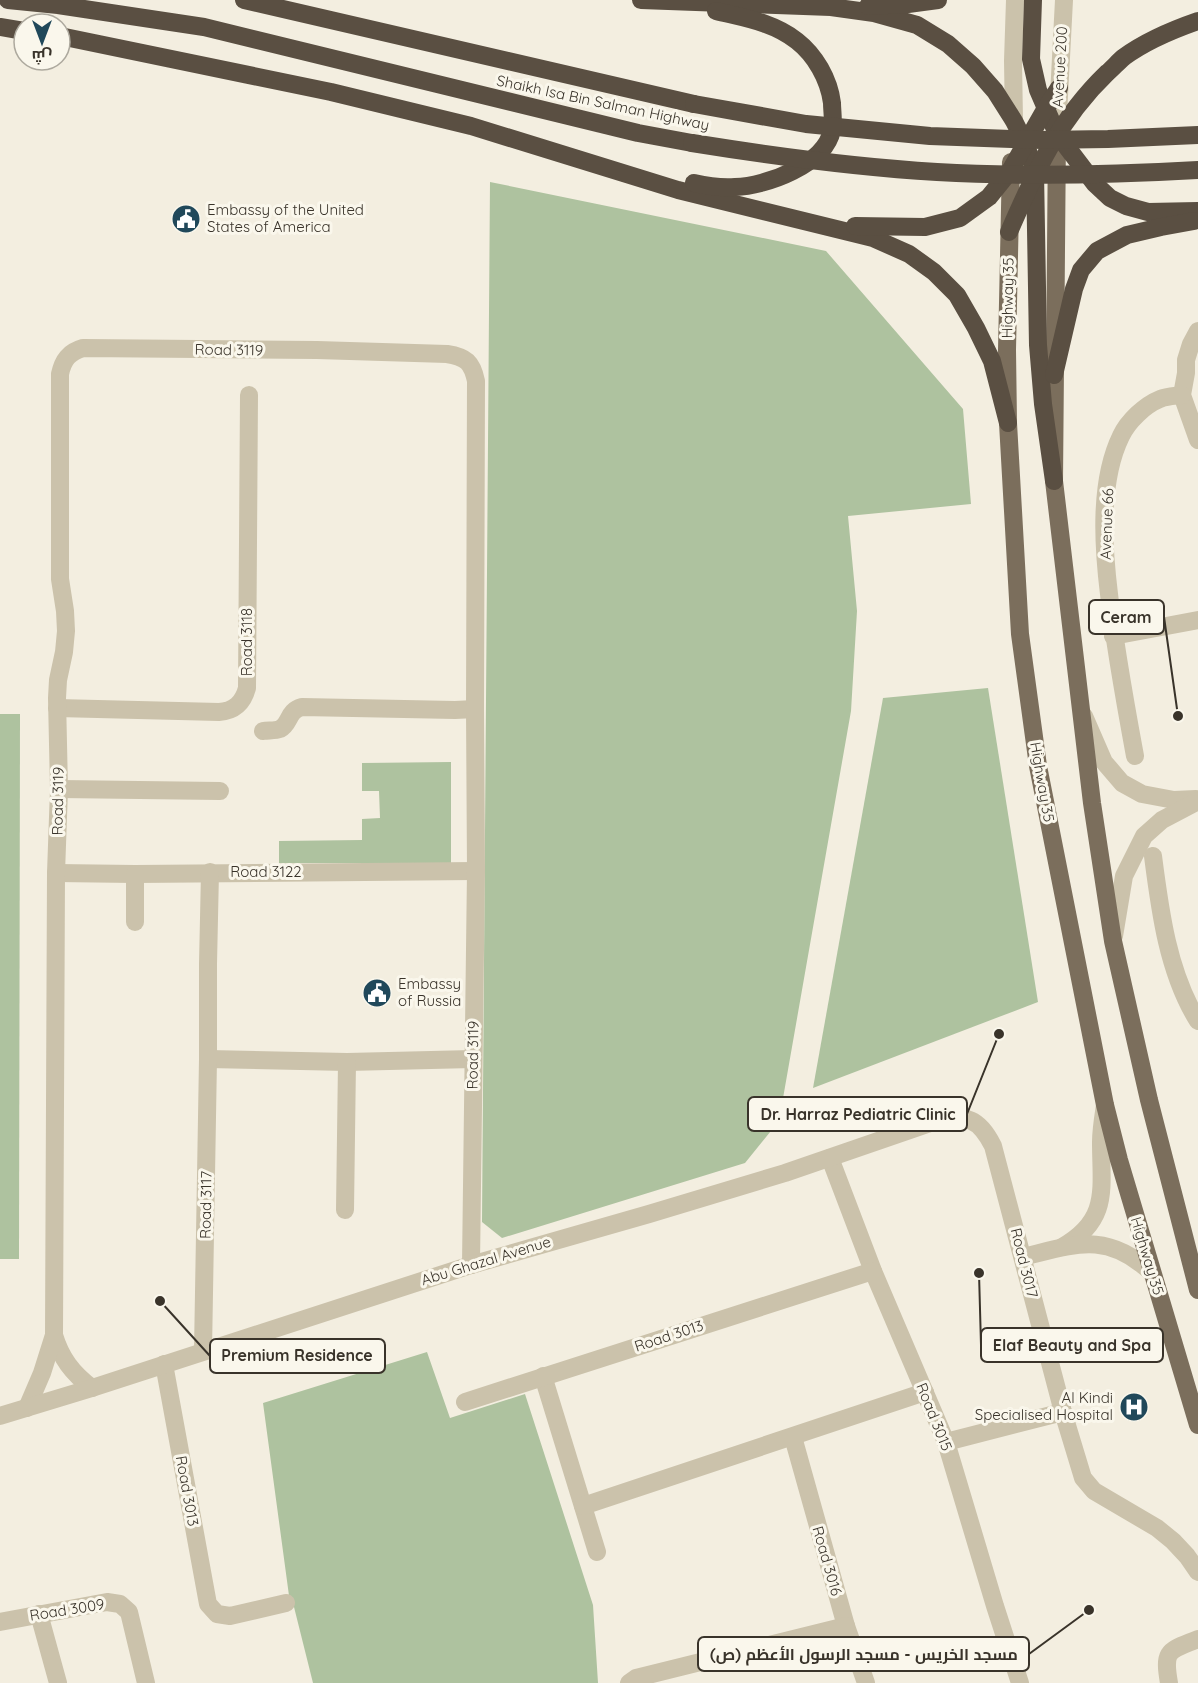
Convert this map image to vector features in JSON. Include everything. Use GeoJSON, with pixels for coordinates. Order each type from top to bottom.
{"type":"FeatureCollection","features":[{"type":"Feature","properties":{"kind":"highway","name":"Shaikh Isa Bin Salman Highway"},"geometry":{"type":"LineString","coordinates":[[8,0],[81,8],[204,27],[638,133],[771,156],[867,167],[939,172],[1116,175],[1198,170]]}},
{"type":"Feature","properties":{"kind":"highway","name":"Shaikh Isa Bin Salman Highway"},"geometry":{"type":"LineString","coordinates":[[244,0],[694,104],[806,124],[930,136],[1041,140],[1198,135]]}},
{"type":"Feature","properties":{"kind":"highway"},"geometry":{"type":"LineString","coordinates":[[641,0],[831,7],[908,4],[938,0]]}},
{"type":"Feature","properties":{"kind":"highway"},"geometry":{"type":"LineString","coordinates":[[1033,0],[1031,59],[1038,90],[1058,134],[1095,184],[1110,198],[1126,206],[1148,212],[1198,211]]}},
{"type":"Feature","properties":{"kind":"highway"},"geometry":{"type":"LineString","coordinates":[[610,168],[711,187],[758,184],[777,178],[808,162],[826,144],[832,130],[831,96],[826,79],[819,65],[797,41],[764,22],[675,2]]}},
{"type":"Feature","properties":{"kind":"highway"},"geometry":{"type":"LineString","coordinates":[[831,7],[874,13],[916,25],[948,44],[973,66],[995,91],[1026,145],[1035,172],[1038,345],[1043,404],[1054,481]]}},
{"type":"Feature","properties":{"kind":"highway"},"geometry":{"type":"LineString","coordinates":[[1009,232],[1035,172],[1079,103],[1124,57],[1169,31],[1198,21]]}},
{"type":"Feature","properties":{"kind":"highway"},"geometry":{"type":"LineString","coordinates":[[72,38],[331,92],[471,126],[678,190],[873,238],[909,254],[934,272],[957,295],[992,362],[1008,423]]}},
{"type":"Feature","properties":{"kind":"highway"},"geometry":{"type":"LineString","coordinates":[[818,223],[925,227],[960,218],[990,197],[1010,171],[1059,88]]}},
{"type":"Feature","properties":{"kind":"highway"},"geometry":{"type":"LineString","coordinates":[[1054,375],[1074,289],[1081,270],[1097,251],[1127,235],[1198,220]]}},
{"type":"Feature","properties":{"kind":"main road","name":"Highway 35"},"geometry":{"type":"LineString","coordinates":[[1014,121],[1010,171],[1008,423],[1020,634],[1038,766],[1105,1106],[1198,1425]]}},
{"type":"Feature","properties":{"kind":"main road"},"geometry":{"type":"LineString","coordinates":[[1058,134],[1054,481],[1092,803],[1113,941],[1149,1100],[1198,1290]]}},
{"type":"Feature","properties":{"kind":"street"},"geometry":{"type":"LineString","coordinates":[[1014,121],[1015,0]]}},
{"type":"Feature","properties":{"kind":"street","name":"Avenue 200"},"geometry":{"type":"LineString","coordinates":[[1058,134],[1064,0]]}},
{"type":"Feature","properties":{"kind":"street"},"geometry":{"type":"LineString","coordinates":[[1198,331],[1186,360],[1182,395],[1198,440]]}},
{"type":"Feature","properties":{"kind":"street","name":"Road 3119"},"geometry":{"type":"LineString","coordinates":[[54,1335],[59,789],[57,708],[58,680],[66,631],[60,579],[60,374],[62,364],[67,357],[74,350],[83,348],[317,350],[447,354],[458,355],[468,361],[474,369],[476,381],[476,872],[471,1265]]}},
{"type":"Feature","properties":{"kind":"street","name":"Road 3118"},"geometry":{"type":"LineString","coordinates":[[57,708],[219,712],[232,709],[242,701],[247,688],[249,395]]}},
{"type":"Feature","properties":{"kind":"street","name":"Avenue 66"},"geometry":{"type":"LineString","coordinates":[[1135,756],[1113,636],[1104,534],[1106,495],[1121,434],[1136,415],[1158,399],[1182,395]]}},
{"type":"Feature","properties":{"kind":"street"},"geometry":{"type":"LineString","coordinates":[[1113,636],[1198,620]]}},
{"type":"Feature","properties":{"kind":"street"},"geometry":{"type":"LineString","coordinates":[[263,731],[277,730],[282,727],[291,712],[302,707],[475,709]]}},
{"type":"Feature","properties":{"kind":"street"},"geometry":{"type":"LineString","coordinates":[[1081,711],[1104,762],[1122,783],[1142,794],[1174,800],[1198,800]]}},
{"type":"Feature","properties":{"kind":"street"},"geometry":{"type":"LineString","coordinates":[[59,789],[220,791]]}},
{"type":"Feature","properties":{"kind":"street"},"geometry":{"type":"LineString","coordinates":[[1113,941],[1124,876],[1144,836],[1162,820],[1198,800]]}},
{"type":"Feature","properties":{"kind":"street"},"geometry":{"type":"LineString","coordinates":[[1153,856],[1164,928],[1174,966],[1198,1021]]}},
{"type":"Feature","properties":{"kind":"street","name":"Road 3117"},"geometry":{"type":"LineString","coordinates":[[203,1351],[210,872]]}},
{"type":"Feature","properties":{"kind":"street","name":"Road 3122"},"geometry":{"type":"LineString","coordinates":[[57,873],[476,872]]}},
{"type":"Feature","properties":{"kind":"street"},"geometry":{"type":"LineString","coordinates":[[135,874],[135,922]]}},
{"type":"Feature","properties":{"kind":"street"},"geometry":{"type":"LineString","coordinates":[[208,1059],[347,1062],[473,1059]]}},
{"type":"Feature","properties":{"kind":"street"},"geometry":{"type":"LineString","coordinates":[[345,1210],[347,1062]]}},
{"type":"Feature","properties":{"kind":"street"},"geometry":{"type":"LineString","coordinates":[[1062,1247],[1076,1239],[1089,1226],[1098,1209],[1102,1191],[1101,1139],[1105,1106]]}},
{"type":"Feature","properties":{"kind":"street","name":"Abu Ghazal Avenue"},"geometry":{"type":"LineString","coordinates":[[0,1416],[471,1265],[649,1214],[830,1158],[936,1121],[955,1116],[974,1122]]}},
{"type":"Feature","properties":{"kind":"street","name":"Road 3017"},"geometry":{"type":"LineString","coordinates":[[974,1122],[985,1131],[993,1146],[1063,1412],[1083,1478],[1094,1491],[1157,1528],[1180,1549],[1198,1572]]}},
{"type":"Feature","properties":{"kind":"street","name":"Road 3015"},"geometry":{"type":"LineString","coordinates":[[830,1158],[873,1271],[946,1442],[1020,1683]]}},
{"type":"Feature","properties":{"kind":"street"},"geometry":{"type":"LineString","coordinates":[[1023,1257],[1078,1244],[1095,1244],[1111,1246],[1126,1252],[1152,1273]]}},
{"type":"Feature","properties":{"kind":"street","name":"Road 3013"},"geometry":{"type":"LineString","coordinates":[[465,1402],[873,1271]]}},
{"type":"Feature","properties":{"kind":"street"},"geometry":{"type":"LineString","coordinates":[[54,1335],[67,1365],[78,1378],[92,1388]]}},
{"type":"Feature","properties":{"kind":"street"},"geometry":{"type":"LineString","coordinates":[[27,1408],[42,1373],[54,1335]]}},
{"type":"Feature","properties":{"kind":"street","name":"Road 3013"},"geometry":{"type":"LineString","coordinates":[[164,1364],[208,1604],[217,1614],[230,1616],[286,1603]]}},
{"type":"Feature","properties":{"kind":"street"},"geometry":{"type":"LineString","coordinates":[[543,1376],[597,1552]]}},
{"type":"Feature","properties":{"kind":"street"},"geometry":{"type":"LineString","coordinates":[[584,1506],[925,1392]]}},
{"type":"Feature","properties":{"kind":"street"},"geometry":{"type":"LineString","coordinates":[[946,1442],[1063,1412]]}},
{"type":"Feature","properties":{"kind":"street","name":"Road 3016"},"geometry":{"type":"LineString","coordinates":[[793,1437],[846,1626],[866,1683]]}},
{"type":"Feature","properties":{"kind":"street","name":"Road 3009"},"geometry":{"type":"LineString","coordinates":[[0,1622],[106,1602],[120,1604],[129,1612],[147,1683]]}},
{"type":"Feature","properties":{"kind":"street"},"geometry":{"type":"LineString","coordinates":[[39,1614],[58,1683]]}},
{"type":"Feature","properties":{"kind":"street"},"geometry":{"type":"LineString","coordinates":[[629,1683],[636,1678],[846,1626]]}},
{"type":"Feature","properties":{"kind":"street"},"geometry":{"type":"LineString","coordinates":[[1167,1675],[1166,1661],[1172,1650],[1198,1639]]}},
{"type":"Feature","properties":{"kind":"green space"},"geometry":{"type":"Polygon","coordinates":[[[490,182],[826,251],[963,409],[971,504],[848,516],[857,611],[851,711],[779,1121],[745,1163],[502,1238],[482,1222],[490,182]]]}},
{"type":"Feature","properties":{"kind":"green space"},"geometry":{"type":"Polygon","coordinates":[[[988,688],[1038,1002],[813,1088],[883,698],[988,688]]]}},
{"type":"Feature","properties":{"kind":"green space"},"geometry":{"type":"Polygon","coordinates":[[[0,714],[20,714],[19,1259],[0,1259],[0,714]]]}},
{"type":"Feature","properties":{"kind":"green space"},"geometry":{"type":"Polygon","coordinates":[[[451,762],[451,863],[279,863],[279,841],[362,840],[362,819],[380,818],[379,791],[362,791],[362,763],[451,762]]]}},
{"type":"Feature","properties":{"kind":"green space"},"geometry":{"type":"Polygon","coordinates":[[[427,1352],[450,1418],[525,1394],[593,1605],[598,1683],[313,1683],[293,1603],[290,1603],[263,1403],[427,1352]]]}},
{"type":"Feature","properties":{"kind":"place","name":"Embassy of the United States of America"},"geometry":{"type":"Point","coordinates":[186,219]}},
{"type":"Feature","properties":{"kind":"place","name":"Ceram"},"geometry":{"type":"Point","coordinates":[1178,716]}},
{"type":"Feature","properties":{"kind":"place","name":"Embassy of Russia"},"geometry":{"type":"Point","coordinates":[377,993]}},
{"type":"Feature","properties":{"kind":"place","name":"Dr. Harraz Pediatric Clinic"},"geometry":{"type":"Point","coordinates":[999,1034]}},
{"type":"Feature","properties":{"kind":"place","name":"Elaf Beauty and Spa"},"geometry":{"type":"Point","coordinates":[979,1273]}},
{"type":"Feature","properties":{"kind":"place","name":"Premium Residence"},"geometry":{"type":"Point","coordinates":[160,1301]}},
{"type":"Feature","properties":{"kind":"place","name":"Al Kindi Specialised Hospital"},"geometry":{"type":"Point","coordinates":[1134,1407]}},
{"type":"Feature","properties":{"kind":"place","name":"مسجد الخريس - مسجد الرسول الأعظم (ص)"},"geometry":{"type":"Point","coordinates":[1089,1610]}}]}
